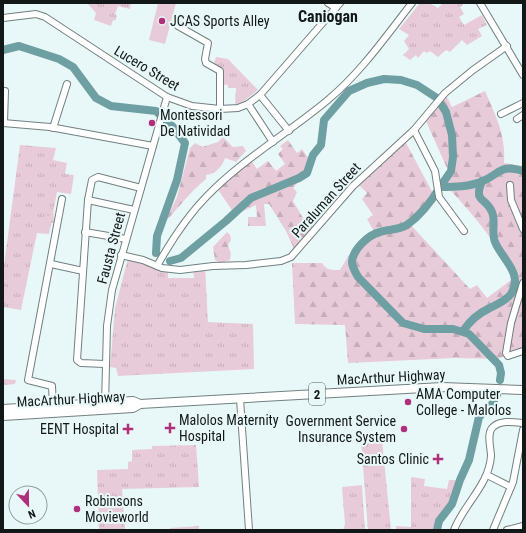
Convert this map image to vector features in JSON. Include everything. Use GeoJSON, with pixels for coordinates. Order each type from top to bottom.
{"type":"FeatureCollection","features":[{"type":"Feature","properties":{"kind":"highway","name":"MacArthur Highway"},"geometry":{"type":"LineString","coordinates":[[3,409],[23,411],[105,406],[133,401],[140,404],[442,387],[504,388],[523,390]]}},
{"type":"Feature","properties":{"kind":"highway","name":"MacArthur Highway"},"geometry":{"type":"LineString","coordinates":[[3,416],[53,406],[105,406]]}},
{"type":"Feature","properties":{"kind":"street"},"geometry":{"type":"LineString","coordinates":[[328,3],[336,8]]}},
{"type":"Feature","properties":{"kind":"street","name":"Lucero Street"},"geometry":{"type":"LineString","coordinates":[[3,18],[36,14],[45,17],[167,97],[192,106],[220,109],[238,108],[248,104],[260,95],[340,3]]}},
{"type":"Feature","properties":{"kind":"street"},"geometry":{"type":"LineString","coordinates":[[157,266],[173,239],[208,195],[330,98],[357,72],[412,3]]}},
{"type":"Feature","properties":{"kind":"street"},"geometry":{"type":"LineString","coordinates":[[480,3],[523,75]]}},
{"type":"Feature","properties":{"kind":"street"},"geometry":{"type":"LineString","coordinates":[[178,26],[208,43],[205,59],[206,63],[220,71],[220,109]]}},
{"type":"Feature","properties":{"kind":"street","name":"Paraluman Street"},"geometry":{"type":"LineString","coordinates":[[122,255],[162,268],[180,270],[281,261],[291,257],[353,186],[414,130],[444,93],[507,46]]}},
{"type":"Feature","properties":{"kind":"street"},"geometry":{"type":"LineString","coordinates":[[53,128],[67,84]]}},
{"type":"Feature","properties":{"kind":"street"},"geometry":{"type":"LineString","coordinates":[[5,91],[4,123],[53,128],[153,146]]}},
{"type":"Feature","properties":{"kind":"street"},"geometry":{"type":"LineString","coordinates":[[260,95],[289,131]]}},
{"type":"Feature","properties":{"kind":"street","name":"Fausta Street"},"geometry":{"type":"LineString","coordinates":[[105,406],[105,364],[112,290],[167,97]]}},
{"type":"Feature","properties":{"kind":"street"},"geometry":{"type":"LineString","coordinates":[[501,114],[523,103]]}},
{"type":"Feature","properties":{"kind":"street"},"geometry":{"type":"LineString","coordinates":[[248,104],[273,142]]}},
{"type":"Feature","properties":{"kind":"street"},"geometry":{"type":"LineString","coordinates":[[517,119],[523,115]]}},
{"type":"Feature","properties":{"kind":"street"},"geometry":{"type":"LineString","coordinates":[[414,130],[435,171],[438,181],[437,187],[439,197],[464,232]]}},
{"type":"Feature","properties":{"kind":"street"},"geometry":{"type":"LineString","coordinates":[[105,364],[81,363],[77,360],[85,232],[88,200],[92,180],[98,177],[141,188]]}},
{"type":"Feature","properties":{"kind":"street"},"geometry":{"type":"LineString","coordinates":[[510,185],[511,200],[523,229]]}},
{"type":"Feature","properties":{"kind":"street"},"geometry":{"type":"LineString","coordinates":[[53,406],[52,386],[28,380],[51,264],[62,198]]}},
{"type":"Feature","properties":{"kind":"street"},"geometry":{"type":"LineString","coordinates":[[88,200],[134,210]]}},
{"type":"Feature","properties":{"kind":"street"},"geometry":{"type":"LineString","coordinates":[[85,232],[126,239]]}},
{"type":"Feature","properties":{"kind":"street"},"geometry":{"type":"LineString","coordinates":[[51,264],[83,271]]}},
{"type":"Feature","properties":{"kind":"street"},"geometry":{"type":"LineString","coordinates":[[523,283],[510,323],[506,353],[508,356],[523,351]]}},
{"type":"Feature","properties":{"kind":"street"},"geometry":{"type":"LineString","coordinates":[[240,399],[249,530]]}},
{"type":"Feature","properties":{"kind":"street"},"geometry":{"type":"LineString","coordinates":[[454,530],[487,475],[491,456],[490,434],[492,428],[499,423],[523,423]]}},
{"type":"Feature","properties":{"kind":"street"},"geometry":{"type":"LineString","coordinates":[[493,530],[511,487],[523,430]]}},
{"type":"Feature","properties":{"kind":"street"},"geometry":{"type":"LineString","coordinates":[[487,475],[511,487]]}},
{"type":"Feature","properties":{"kind":"street"},"geometry":{"type":"LineString","coordinates":[[507,530],[523,526]]}},
{"type":"Feature","properties":{"kind":"green space"},"geometry":{"type":"Polygon","coordinates":[[[87,3],[131,3],[130,9],[118,6],[115,14],[117,16],[115,21],[113,20],[111,26],[94,20],[96,13],[87,3]]]}},
{"type":"Feature","properties":{"kind":"green space","name":"JCAS Sports Alley"},"geometry":{"type":"Polygon","coordinates":[[[158,3],[176,3],[165,44],[149,40],[158,3]]]}},
{"type":"Feature","properties":{"kind":"green space"},"geometry":{"type":"Polygon","coordinates":[[[420,3],[429,3],[438,8],[443,3],[462,3],[463,5],[460,7],[464,14],[459,17],[464,25],[482,15],[487,25],[478,29],[482,36],[467,45],[462,40],[450,52],[446,50],[438,57],[430,51],[427,53],[424,51],[418,58],[416,55],[410,60],[403,55],[409,49],[404,41],[409,35],[399,29],[420,3]]]}},
{"type":"Feature","properties":{"kind":"green space"},"geometry":{"type":"Polygon","coordinates":[[[216,57],[228,59],[258,90],[244,101],[235,105],[236,88],[228,88],[228,85],[218,84],[220,70],[213,66],[216,57]]]}},
{"type":"Feature","properties":{"kind":"green space"},"geometry":{"type":"Polygon","coordinates":[[[485,91],[502,135],[504,163],[523,166],[523,348],[498,359],[455,358],[348,363],[345,325],[295,324],[292,263],[322,263],[328,269],[340,270],[352,250],[375,233],[367,219],[373,215],[362,199],[367,193],[357,183],[405,141],[436,199],[410,224],[470,289],[477,285],[487,298],[511,280],[509,270],[495,244],[462,203],[444,184],[451,177],[425,119],[446,95],[452,107],[485,91]]]}},
{"type":"Feature","properties":{"kind":"green space"},"geometry":{"type":"Polygon","coordinates":[[[223,137],[233,147],[243,146],[246,151],[236,162],[225,158],[220,167],[215,172],[206,175],[206,179],[190,194],[166,221],[177,197],[190,148],[195,143],[202,147],[218,142],[223,137]]]}},
{"type":"Feature","properties":{"kind":"green space"},"geometry":{"type":"Polygon","coordinates":[[[288,140],[297,153],[302,149],[309,159],[306,172],[293,188],[297,192],[293,201],[303,218],[313,228],[295,251],[286,231],[269,204],[264,204],[266,226],[248,226],[248,217],[257,217],[256,205],[235,215],[217,188],[251,160],[257,169],[268,161],[276,171],[285,164],[278,154],[283,149],[280,146],[288,140]]]}},
{"type":"Feature","properties":{"kind":"green space"},"geometry":{"type":"Polygon","coordinates":[[[20,145],[56,148],[53,160],[67,163],[65,174],[74,175],[71,194],[57,192],[49,234],[37,233],[21,310],[3,307],[3,273],[20,145]]]}},
{"type":"Feature","properties":{"kind":"green space"},"geometry":{"type":"Polygon","coordinates":[[[48,207],[53,208],[54,222],[46,226],[48,207]]]}},
{"type":"Feature","properties":{"kind":"green space"},"geometry":{"type":"Polygon","coordinates":[[[227,232],[230,235],[231,240],[228,245],[231,254],[230,260],[221,263],[215,260],[213,247],[227,232]]]}},
{"type":"Feature","properties":{"kind":"green space"},"geometry":{"type":"Polygon","coordinates":[[[128,258],[168,271],[168,278],[194,278],[193,267],[205,266],[208,322],[253,324],[254,369],[118,376],[116,368],[110,367],[115,308],[128,258]]]}},
{"type":"Feature","properties":{"kind":"green space"},"geometry":{"type":"Polygon","coordinates":[[[3,379],[16,380],[15,384],[3,385],[3,379]]]}},
{"type":"Feature","properties":{"kind":"green space"},"geometry":{"type":"Polygon","coordinates":[[[382,440],[391,530],[368,530],[361,441],[382,440]]]}},
{"type":"Feature","properties":{"kind":"green space"},"geometry":{"type":"Polygon","coordinates":[[[196,445],[199,487],[122,489],[125,530],[99,530],[97,470],[128,469],[128,462],[132,461],[132,450],[152,449],[152,446],[196,445]]]}},
{"type":"Feature","properties":{"kind":"green space"},"geometry":{"type":"Polygon","coordinates":[[[411,477],[425,479],[424,486],[447,489],[449,480],[457,480],[450,503],[438,520],[435,530],[396,530],[396,526],[411,527],[411,477]]]}},
{"type":"Feature","properties":{"kind":"green space"},"geometry":{"type":"Polygon","coordinates":[[[362,485],[365,530],[343,530],[345,524],[342,487],[362,485]]]}},
{"type":"Feature","properties":{"kind":"green space"},"geometry":{"type":"Polygon","coordinates":[[[199,526],[199,530],[170,530],[170,528],[199,526]]]}},
{"type":"Feature","properties":{"kind":"waterway"},"geometry":{"type":"LineString","coordinates":[[3,50],[19,46],[59,59],[73,67],[96,98],[111,106],[156,111],[173,127],[185,143],[177,180],[157,236],[156,253]]}},
{"type":"Feature","properties":{"kind":"waterway"},"geometry":{"type":"LineString","coordinates":[[170,261],[181,258],[251,198],[299,178],[307,173],[313,155],[321,145],[324,120],[349,91],[367,83],[384,79],[401,80],[417,85],[437,98],[446,112],[452,135],[453,157],[451,171],[440,187],[473,184],[483,181],[501,170],[510,168],[523,171]]}},
{"type":"Feature","properties":{"kind":"waterway"},"geometry":{"type":"LineString","coordinates":[[463,331],[477,316],[506,299],[511,294],[515,280],[510,267],[495,242],[493,234],[493,215],[487,204],[481,199],[479,193],[482,181]]}},
{"type":"Feature","properties":{"kind":"waterway"},"geometry":{"type":"LineString","coordinates":[[440,187],[425,208],[407,225],[401,228],[383,231],[366,240],[355,253],[352,263],[353,267],[358,277],[403,323],[424,329],[453,329],[469,334],[499,365],[501,373],[500,380]]}},
{"type":"Feature","properties":{"kind":"waterway"},"geometry":{"type":"LineString","coordinates":[[437,530],[439,521],[452,504],[469,460],[479,417],[492,404],[497,395]]}},
{"type":"Feature","properties":{"kind":"place","name":"JCAS Sports Alley"},"geometry":{"type":"Point","coordinates":[162,21]}},
{"type":"Feature","properties":{"kind":"place","name":"Montessori De Natividad"},"geometry":{"type":"Point","coordinates":[152,123]}},
{"type":"Feature","properties":{"kind":"place","name":"AMA Computer College - Malolos"},"geometry":{"type":"Point","coordinates":[408,402]}},
{"type":"Feature","properties":{"kind":"place","name":"Malolos Maternity Hospital"},"geometry":{"type":"Point","coordinates":[170,428]}},
{"type":"Feature","properties":{"kind":"place","name":"EENT Hospital"},"geometry":{"type":"Point","coordinates":[128,429]}},
{"type":"Feature","properties":{"kind":"place","name":"Government Service Insurance System"},"geometry":{"type":"Point","coordinates":[404,429]}},
{"type":"Feature","properties":{"kind":"place","name":"Santos Clinic"},"geometry":{"type":"Point","coordinates":[438,459]}},
{"type":"Feature","properties":{"kind":"place","name":"Robinsons Movieworld"},"geometry":{"type":"Point","coordinates":[77,509]}},
{"type":"Feature","properties":{"kind":"district","name":"Caniogan"},"geometry":{"type":"Point","coordinates":[328,16]}}]}
